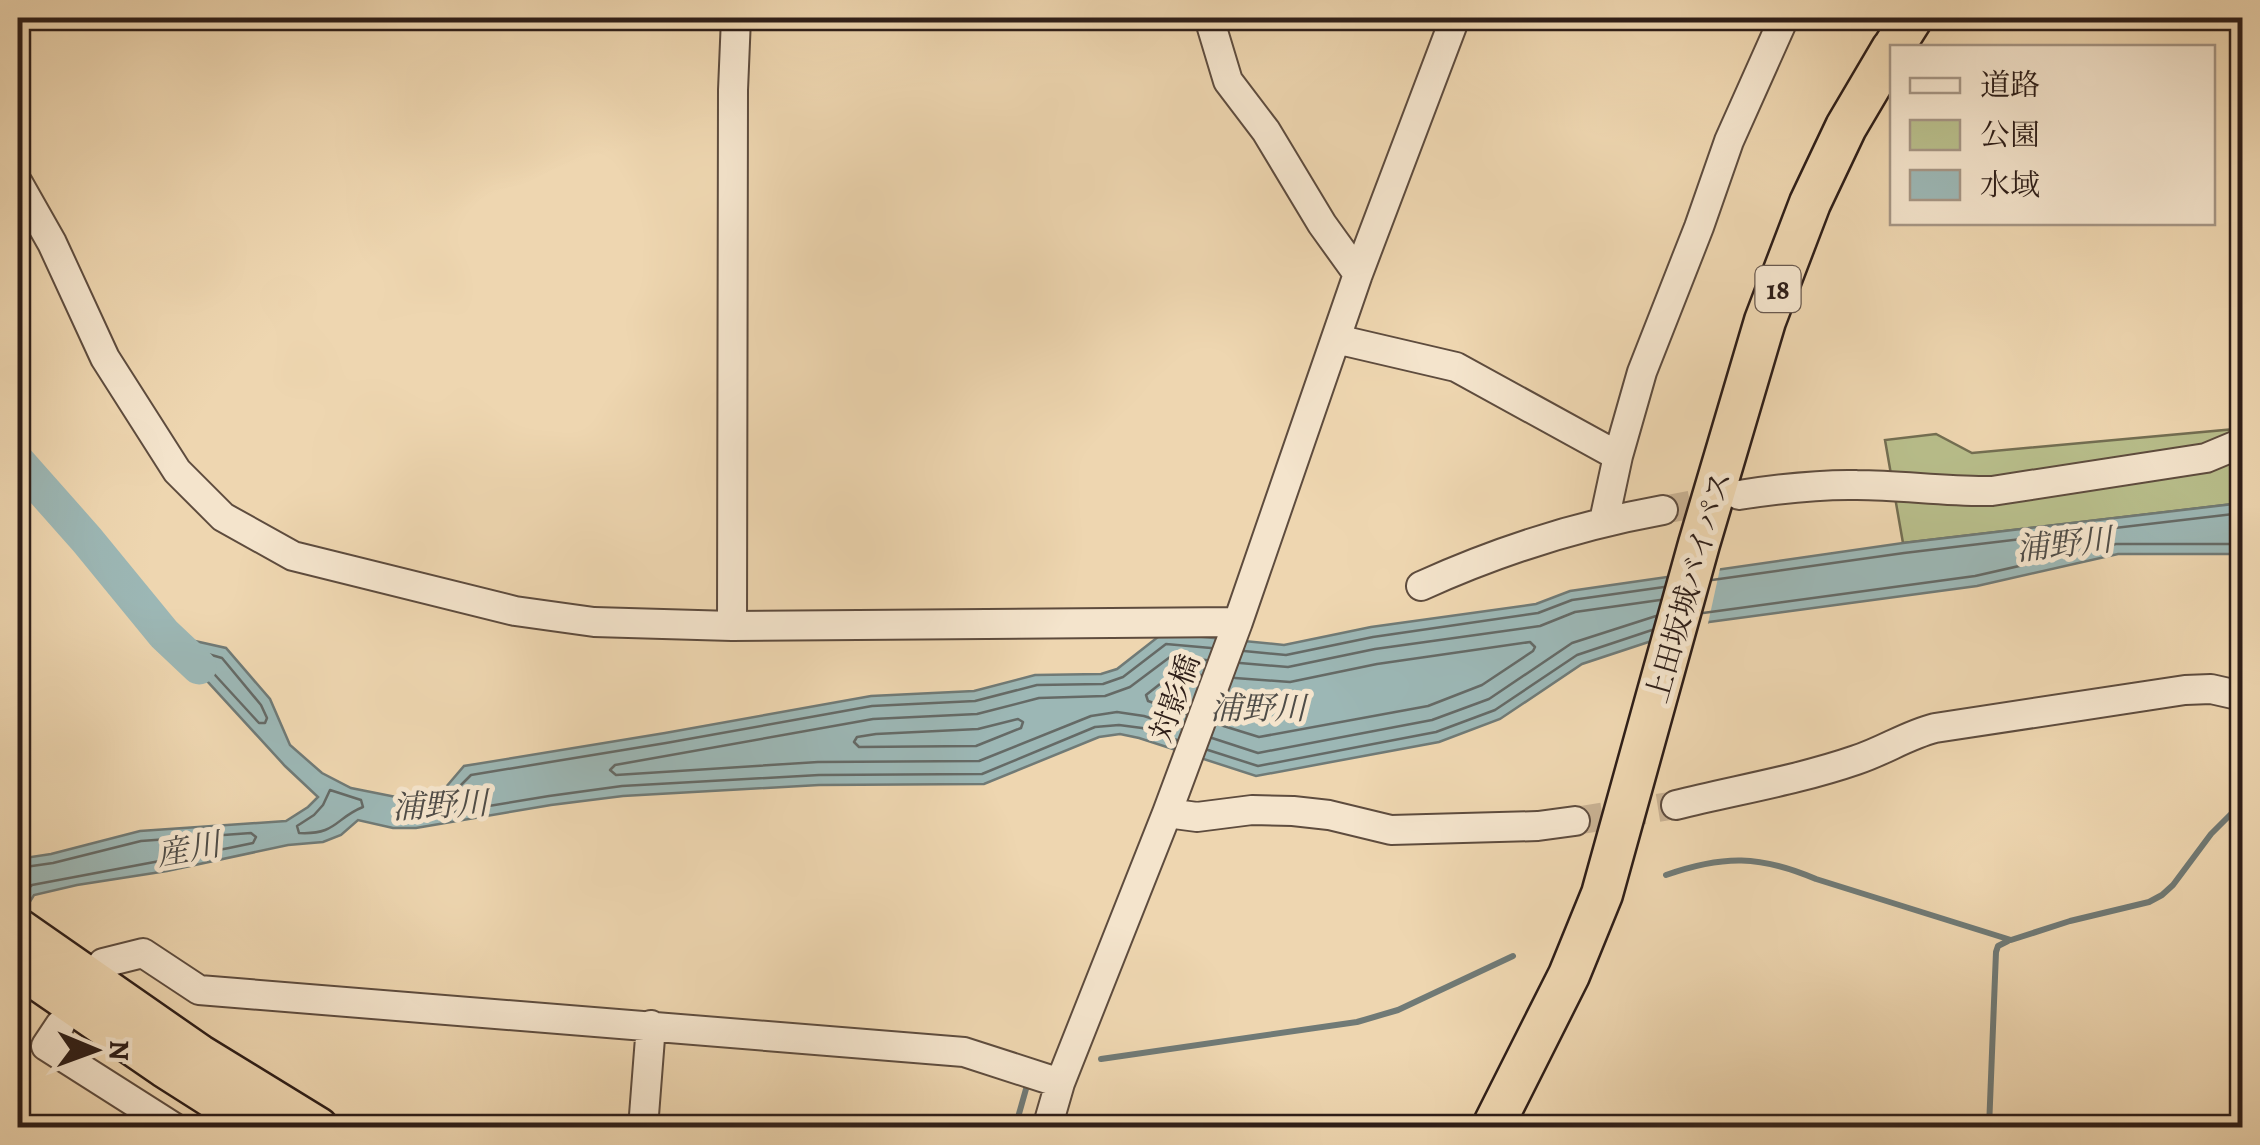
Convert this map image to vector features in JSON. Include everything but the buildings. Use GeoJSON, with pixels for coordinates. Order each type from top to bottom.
{"type":"FeatureCollection","features":[{"type":"Feature","properties":{"kind":"highway","name":"上田坂城バイパス"},"geometry":{"type":"LineString","coordinates":[[1895,45],[1912,18]]}},
{"type":"Feature","properties":{"kind":"highway","name":"上田坂城バイパス"},"geometry":{"type":"LineString","coordinates":[[1492,1128],[1569,975],[1602,894],[1765,321],[1810,204],[1846,127],[1890,53]]}},
{"type":"Feature","properties":{"kind":"highway"},"geometry":{"type":"LineString","coordinates":[[18,930],[199,1055],[318,1128]]}},
{"type":"Feature","properties":{"kind":"highway"},"geometry":{"type":"LineString","coordinates":[[18,966],[261,1128]]}},
{"type":"Feature","properties":{"kind":"street"},"geometry":{"type":"LineString","coordinates":[[732,626],[732,90],[736,18]]}},
{"type":"Feature","properties":{"kind":"street"},"geometry":{"type":"LineString","coordinates":[[1209,18],[1228,81],[1266,131],[1322,224],[1358,274]]}},
{"type":"Feature","properties":{"kind":"street","name":"対影橋"},"geometry":{"type":"LineString","coordinates":[[1047,1128],[1060,1084],[1236,627],[1358,274],[1454,18]]}},
{"type":"Feature","properties":{"kind":"street"},"geometry":{"type":"LineString","coordinates":[[1604,521],[1642,372],[1729,141],[1784,18]]}},
{"type":"Feature","properties":{"kind":"street"},"geometry":{"type":"LineString","coordinates":[[18,183],[52,243],[104,358],[177,471],[223,517],[293,556],[515,611],[594,622],[1236,627]]}},
{"type":"Feature","properties":{"kind":"street"},"geometry":{"type":"LineString","coordinates":[[1336,338],[1456,367],[1618,456]]}},
{"type":"Feature","properties":{"kind":"street"},"geometry":{"type":"LineString","coordinates":[[1739,495],[1799,486],[1860,484],[1992,492],[2206,458],[2242,444]]}},
{"type":"Feature","properties":{"kind":"street"},"geometry":{"type":"LineString","coordinates":[[1421,586],[1472,564],[1604,521],[1663,510]]}},
{"type":"Feature","properties":{"kind":"street"},"geometry":{"type":"LineString","coordinates":[[1676,805],[1860,759],[1935,728],[2184,690],[2211,689],[2242,696]]}},
{"type":"Feature","properties":{"kind":"street"},"geometry":{"type":"LineString","coordinates":[[1167,813],[1197,817],[1252,810],[1293,811],[1391,830],[1538,826],[1575,821]]}},
{"type":"Feature","properties":{"kind":"street"},"geometry":{"type":"LineString","coordinates":[[103,963],[143,954],[199,990],[964,1052],[1060,1084]]}},
{"type":"Feature","properties":{"kind":"street"},"geometry":{"type":"LineString","coordinates":[[643,1128],[651,1025]]}},
{"type":"Feature","properties":{"kind":"street"},"geometry":{"type":"LineString","coordinates":[[60,1026],[46,1046],[175,1128]]}},
{"type":"Feature","properties":{"kind":"green space"},"geometry":{"type":"Polygon","coordinates":[[[2242,415],[2242,503],[1903,543],[1885,440],[1936,434],[1972,453],[2235,429],[2242,415]]]}},
{"type":"Feature","properties":{"kind":"water","name":"浦野川"},"geometry":{"type":"Polygon","coordinates":[[[2242,503],[2242,554],[2118,554],[1977,586],[1709,622],[1582,664],[1500,719],[1439,742],[1256,776],[1120,734],[1099,737],[984,784],[819,785],[623,796],[416,828],[393,828],[358,820],[341,835],[323,842],[288,845],[167,871],[77,885],[34,895],[26,908],[18,908],[18,859],[140,831],[286,821],[318,797],[164,634],[226,648],[270,699],[290,745],[322,773],[351,788],[406,799],[446,787],[464,766],[871,696],[974,691],[1035,675],[1101,674],[1117,669],[1163,633],[1284,645],[1371,627],[1536,604],[1570,591],[1903,543],[2242,503]]]}},
{"type":"Feature","properties":{"kind":"pier"},"geometry":{"type":"Polygon","coordinates":[[[1721,564],[1707,628],[1658,644],[1678,570],[1721,564]]]}},
{"type":"Feature","properties":{"kind":"waterway","name":"浦野川"},"geometry":{"type":"LineString","coordinates":[[18,462],[164,634],[199,667]]}},
{"type":"Feature","properties":{"kind":"waterway"},"geometry":{"type":"LineString","coordinates":[[1666,875],[1724,861],[1777,865],[2011,940],[2162,895],[2211,834],[2242,803]]}},
{"type":"Feature","properties":{"kind":"waterway"},"geometry":{"type":"LineString","coordinates":[[1989,1128],[1996,952],[1998,946],[2008,941]]}},
{"type":"Feature","properties":{"kind":"waterway"},"geometry":{"type":"LineString","coordinates":[[1101,1059],[1357,1022],[1398,1010],[1513,956]]}},
{"type":"Feature","properties":{"kind":"waterway"},"geometry":{"type":"LineString","coordinates":[[1015,1128],[1026,1089]]}},
{"type":"Feature","properties":{"kind":"tunnel"},"geometry":{"type":"LineString","coordinates":[[1663,510],[1725,498]]}},
{"type":"Feature","properties":{"kind":"tunnel"},"geometry":{"type":"LineString","coordinates":[[1575,821],[1676,805]]}},
{"type":"Feature","properties":{"kind":"water label","name":"産川"},"geometry":{"type":"Point","coordinates":[188,849]}}]}
